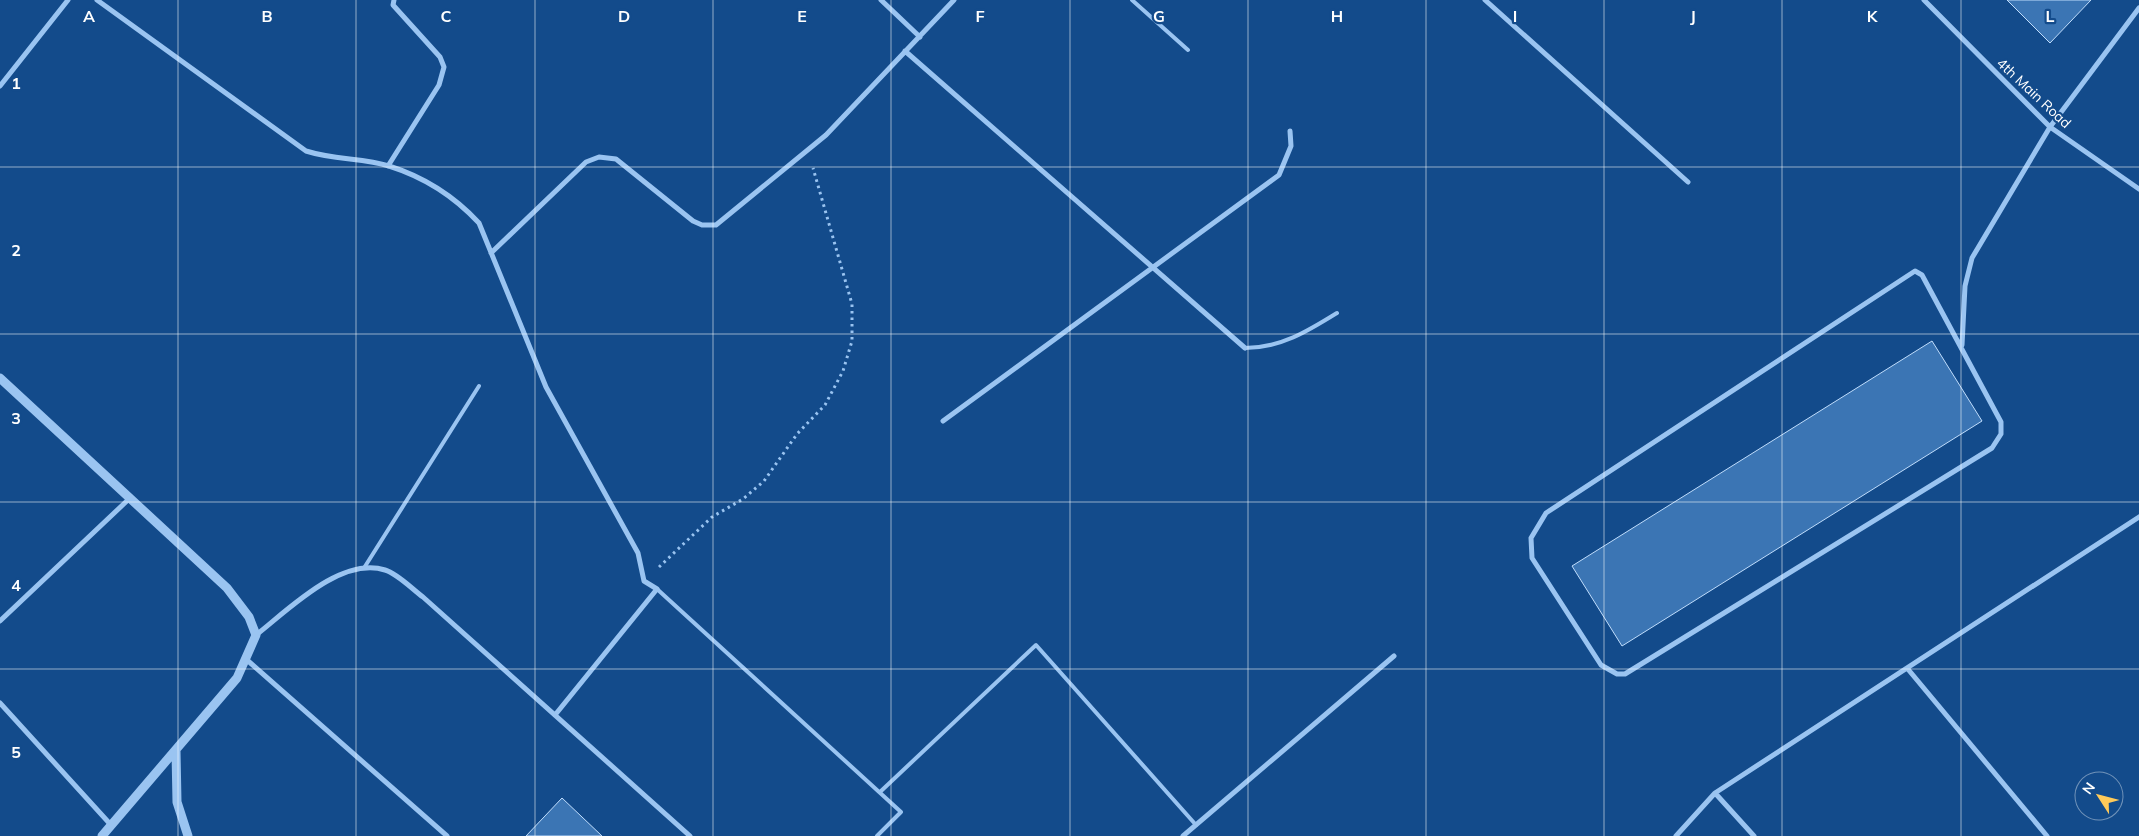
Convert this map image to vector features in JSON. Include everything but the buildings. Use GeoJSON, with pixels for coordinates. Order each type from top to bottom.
{"type":"FeatureCollection","features":[{"type":"Feature","properties":{"kind":"street"},"geometry":{"type":"LineString","coordinates":[[0,86],[68,0]]}},
{"type":"Feature","properties":{"kind":"street"},"geometry":{"type":"LineString","coordinates":[[97,0],[306,151],[328,158],[388,166],[437,187],[461,203],[479,223],[546,388],[638,553],[644,581],[657,589],[555,715]]}},
{"type":"Feature","properties":{"kind":"street"},"geometry":{"type":"LineString","coordinates":[[388,166],[439,85],[444,67],[440,57],[393,5],[394,0]]}},
{"type":"Feature","properties":{"kind":"street"},"geometry":{"type":"LineString","coordinates":[[881,0],[920,37]]}},
{"type":"Feature","properties":{"kind":"street"},"geometry":{"type":"LineString","coordinates":[[491,253],[586,162],[599,157],[616,159],[693,221],[702,225],[716,225],[826,135],[954,0]]}},
{"type":"Feature","properties":{"kind":"street"},"geometry":{"type":"LineString","coordinates":[[1484,0],[1688,182]]}},
{"type":"Feature","properties":{"kind":"street","name":"4th Main Road"},"geometry":{"type":"LineString","coordinates":[[1924,0],[2050,127],[2139,190]]}},
{"type":"Feature","properties":{"kind":"street"},"geometry":{"type":"LineString","coordinates":[[1962,346],[1922,275],[1915,271],[1546,513],[1531,538],[1532,558],[1601,665],[1617,674],[1625,674],[1992,448],[2001,434],[2001,422],[1962,346],[1964,286],[1972,258],[2050,127],[2139,8]]}},
{"type":"Feature","properties":{"kind":"street"},"geometry":{"type":"LineString","coordinates":[[905,51],[1245,348]]}},
{"type":"Feature","properties":{"kind":"street"},"geometry":{"type":"LineString","coordinates":[[943,421],[1279,175],[1291,146],[1290,132]]}},
{"type":"Feature","properties":{"kind":"street"},"geometry":{"type":"LineString","coordinates":[[0,378],[227,588],[248,617],[256,635]]}},
{"type":"Feature","properties":{"kind":"street"},"geometry":{"type":"LineString","coordinates":[[0,621],[130,498]]}},
{"type":"Feature","properties":{"kind":"street"},"geometry":{"type":"LineString","coordinates":[[1676,836],[1715,793],[2139,517]]}},
{"type":"Feature","properties":{"kind":"street"},"geometry":{"type":"LineString","coordinates":[[102,836],[237,678],[247,660],[256,635],[333,576],[364,568],[386,570],[423,597],[690,836]]}},
{"type":"Feature","properties":{"kind":"street"},"geometry":{"type":"LineString","coordinates":[[1184,836],[1394,656]]}},
{"type":"Feature","properties":{"kind":"street"},"geometry":{"type":"LineString","coordinates":[[247,660],[447,836]]}},
{"type":"Feature","properties":{"kind":"street"},"geometry":{"type":"LineString","coordinates":[[1907,668],[2047,836]]}},
{"type":"Feature","properties":{"kind":"street"},"geometry":{"type":"LineString","coordinates":[[0,702],[111,825]]}},
{"type":"Feature","properties":{"kind":"street"},"geometry":{"type":"LineString","coordinates":[[176,751],[177,802],[188,836]]}},
{"type":"Feature","properties":{"kind":"street"},"geometry":{"type":"LineString","coordinates":[[1715,793],[1754,836]]}},
{"type":"Feature","properties":{"kind":"lane"},"geometry":{"type":"LineString","coordinates":[[1132,0],[1188,50]]}},
{"type":"Feature","properties":{"kind":"lane"},"geometry":{"type":"LineString","coordinates":[[1245,348],[1261,348],[1290,340],[1337,313]]}},
{"type":"Feature","properties":{"kind":"lane"},"geometry":{"type":"LineString","coordinates":[[364,568],[479,386]]}},
{"type":"Feature","properties":{"kind":"lane"},"geometry":{"type":"LineString","coordinates":[[657,589],[901,812],[877,836]]}},
{"type":"Feature","properties":{"kind":"lane"},"geometry":{"type":"LineString","coordinates":[[880,792],[1036,645],[1196,825]]}},
{"type":"Feature","properties":{"kind":"path"},"geometry":{"type":"LineString","coordinates":[[644,581],[712,516],[743,499],[764,481],[798,434],[825,405],[843,371],[852,341],[852,304],[830,221],[807,149]]}}]}
